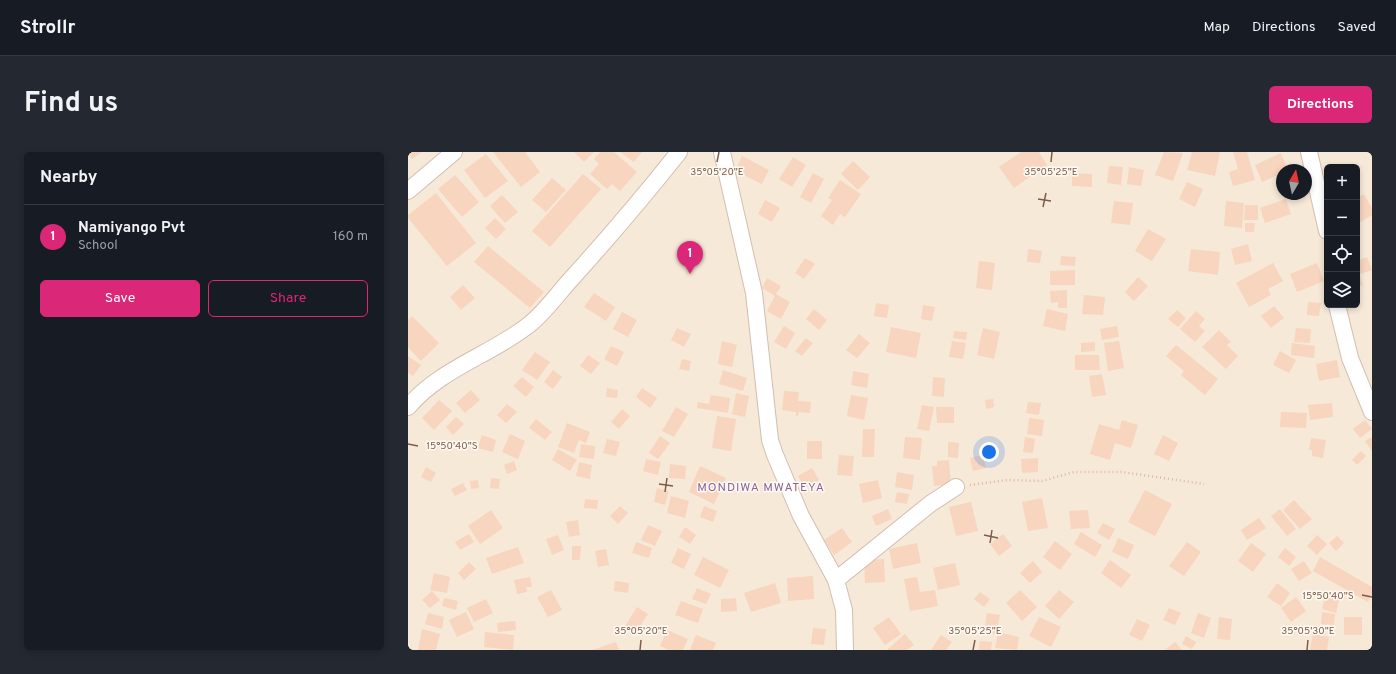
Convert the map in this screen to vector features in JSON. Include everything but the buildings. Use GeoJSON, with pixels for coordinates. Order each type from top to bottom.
{"type":"FeatureCollection","features":[{"type":"Feature","properties":{"kind":"street"},"geometry":{"type":"LineString","coordinates":[[408,191],[454,152]]}},
{"type":"Feature","properties":{"kind":"street"},"geometry":{"type":"LineString","coordinates":[[408,407],[419,394],[446,373],[498,347],[531,323],[640,200],[679,152]]}},
{"type":"Feature","properties":{"kind":"street"},"geometry":{"type":"LineString","coordinates":[[722,152],[754,293],[770,440],[801,516],[836,580],[844,610],[845,650]]}},
{"type":"Feature","properties":{"kind":"street"},"geometry":{"type":"LineString","coordinates":[[1309,152],[1324,218]]}},
{"type":"Feature","properties":{"kind":"street"},"geometry":{"type":"LineString","coordinates":[[1338,308],[1350,358],[1372,412]]}},
{"type":"Feature","properties":{"kind":"street"},"geometry":{"type":"LineString","coordinates":[[836,580],[930,504],[956,486]]}},
{"type":"Feature","properties":{"kind":"path"},"geometry":{"type":"LineString","coordinates":[[956,486],[1008,480],[1042,481],[1074,472],[1122,472],[1204,484]]}},
{"type":"Feature","properties":{"kind":"shaded area"},"geometry":{"type":"Polygon","coordinates":[[[408,152],[1372,152],[1372,650],[408,650],[408,152]]]}},
{"type":"Feature","properties":{"kind":"place","name":"Namiyango Pvt"},"geometry":{"type":"Point","coordinates":[690,274]}},
{"type":"Feature","properties":{"kind":"district","name":"MONDIWA MWATEYA"},"geometry":{"type":"Point","coordinates":[761,488]}}]}
